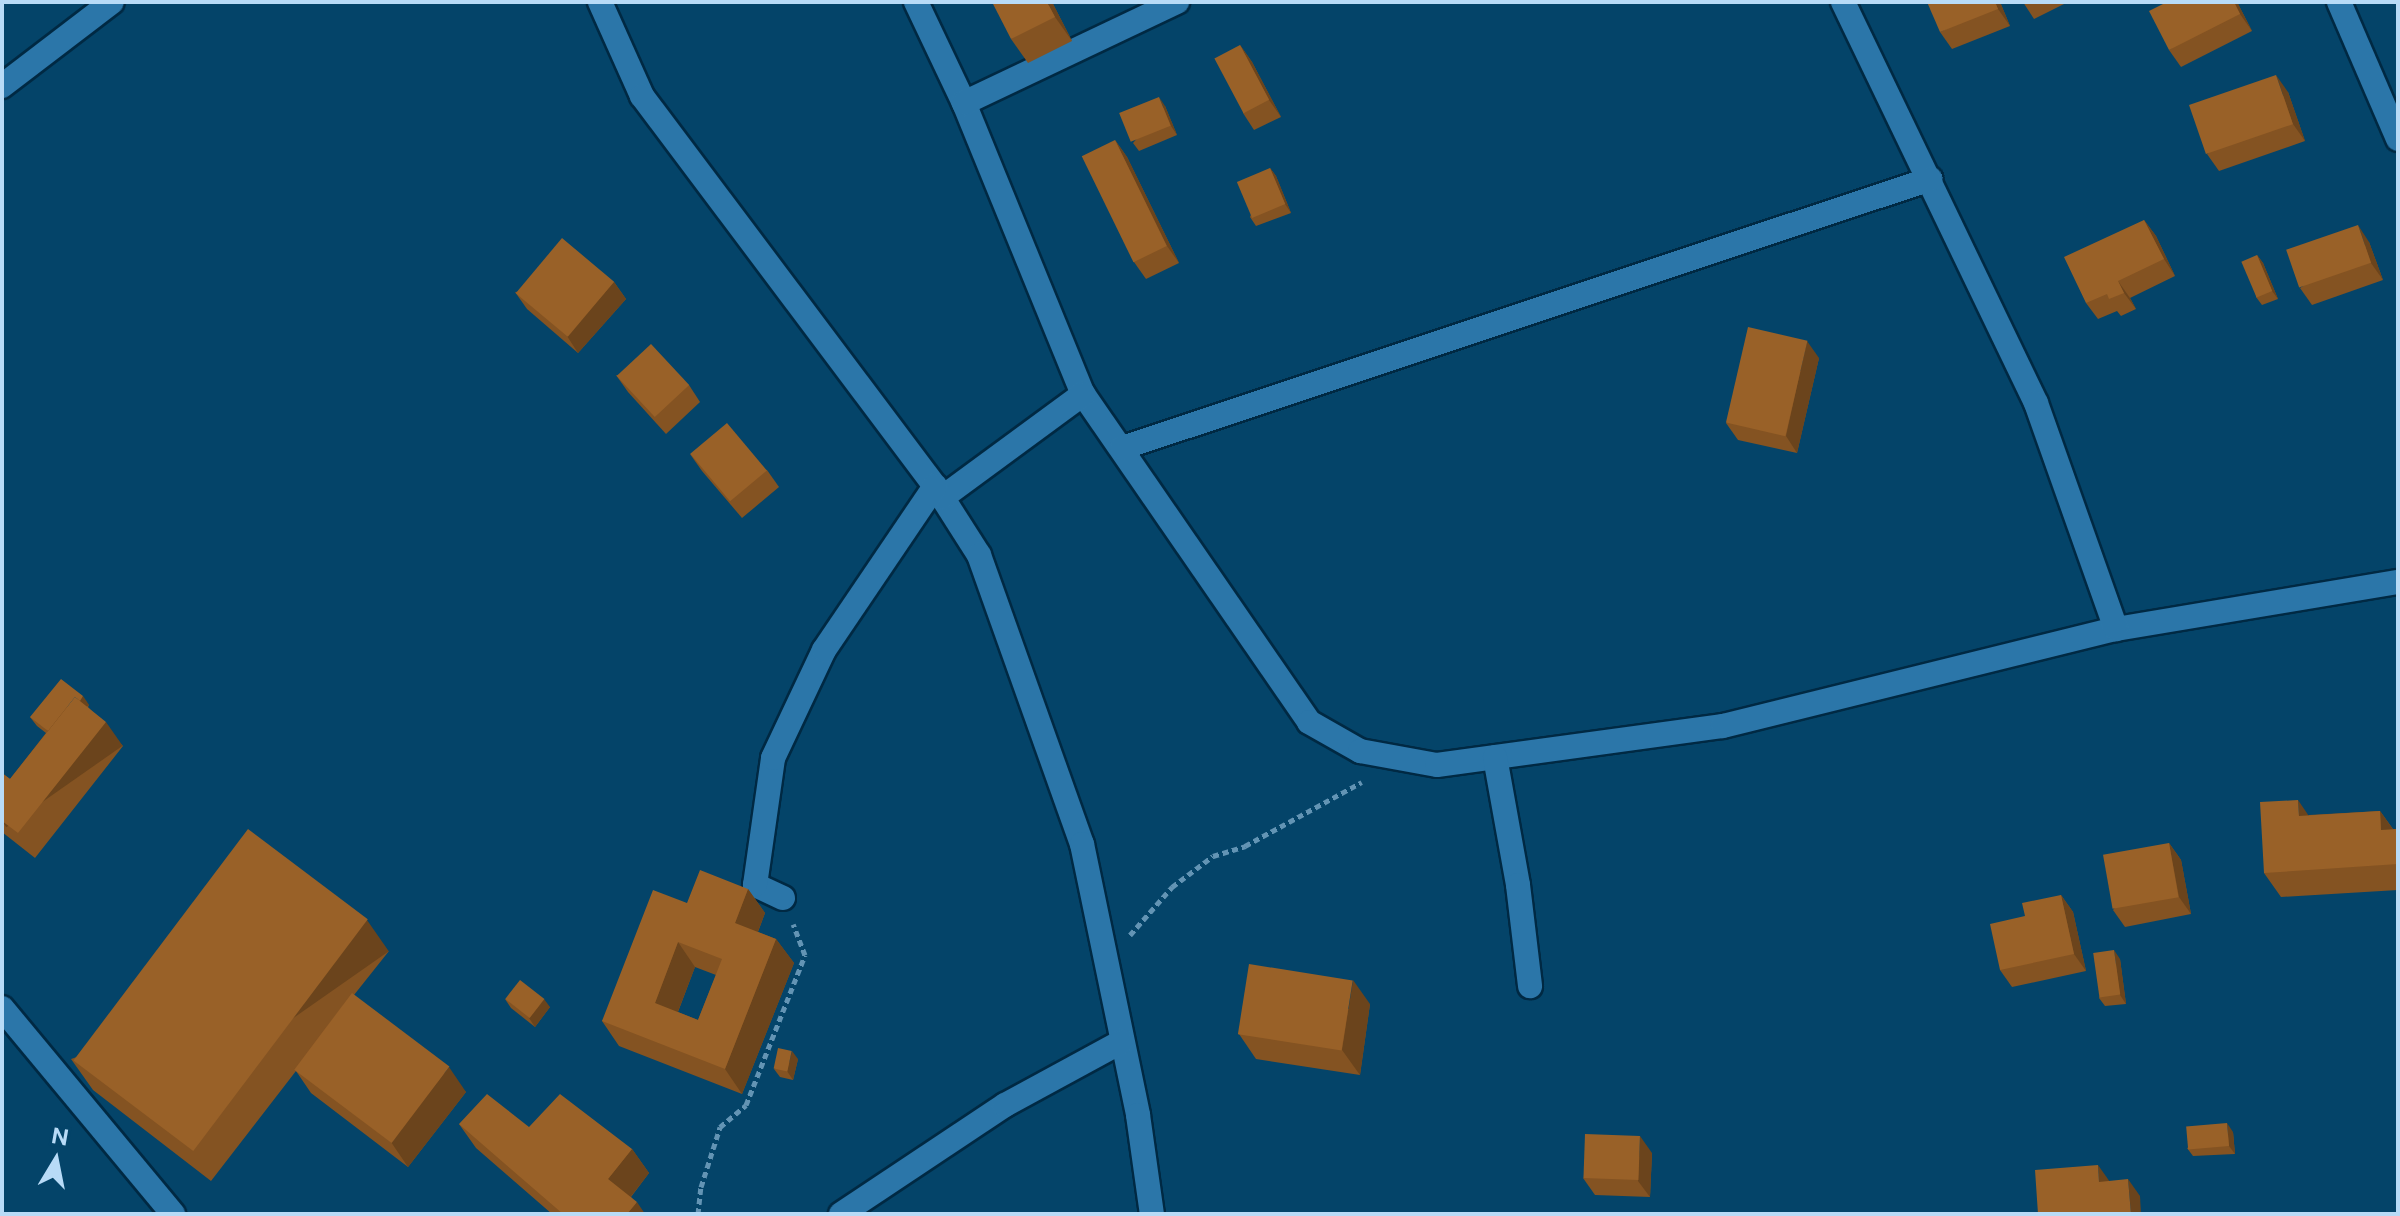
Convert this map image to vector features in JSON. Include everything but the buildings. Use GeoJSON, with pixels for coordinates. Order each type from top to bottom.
{"type":"FeatureCollection","features":[{"type":"Feature","properties":{"kind":"street"},"geometry":{"type":"LineString","coordinates":[[2,86],[112,2]]}},
{"type":"Feature","properties":{"kind":"street"},"geometry":{"type":"LineString","coordinates":[[600,2],[642,96],[939,491],[979,555],[1082,844],[1138,1115],[1152,1214]]}},
{"type":"Feature","properties":{"kind":"street"},"geometry":{"type":"LineString","coordinates":[[916,2],[964,103],[1083,394],[1309,722],[1360,751],[1437,765],[1723,726],[2116,629],[2398,582]]}},
{"type":"Feature","properties":{"kind":"street"},"geometry":{"type":"LineString","coordinates":[[964,103],[1177,2]]}},
{"type":"Feature","properties":{"kind":"street"},"geometry":{"type":"LineString","coordinates":[[1843,2],[2036,403],[2116,629]]}},
{"type":"Feature","properties":{"kind":"street"},"geometry":{"type":"LineString","coordinates":[[2339,2],[2398,139]]}},
{"type":"Feature","properties":{"kind":"street"},"geometry":{"type":"LineString","coordinates":[[1122,448],[1930,179]]}},
{"type":"Feature","properties":{"kind":"street"},"geometry":{"type":"LineString","coordinates":[[783,898],[755,885],[773,758],[824,650],[939,491],[1083,394]]}},
{"type":"Feature","properties":{"kind":"street"},"geometry":{"type":"LineString","coordinates":[[1495,757],[1518,885],[1530,986]]}},
{"type":"Feature","properties":{"kind":"street"},"geometry":{"type":"LineString","coordinates":[[2,1008],[173,1214]]}},
{"type":"Feature","properties":{"kind":"street"},"geometry":{"type":"LineString","coordinates":[[841,1214],[1005,1105],[1121,1042]]}},
{"type":"Feature","properties":{"kind":"path"},"geometry":{"type":"LineString","coordinates":[[1106,963],[1172,887],[1213,856],[1258,839],[1370,777],[1377,754]]}},
{"type":"Feature","properties":{"kind":"path"},"geometry":{"type":"LineString","coordinates":[[698,1214],[701,1187],[720,1127],[746,1105],[805,955],[783,898]]}}]}
